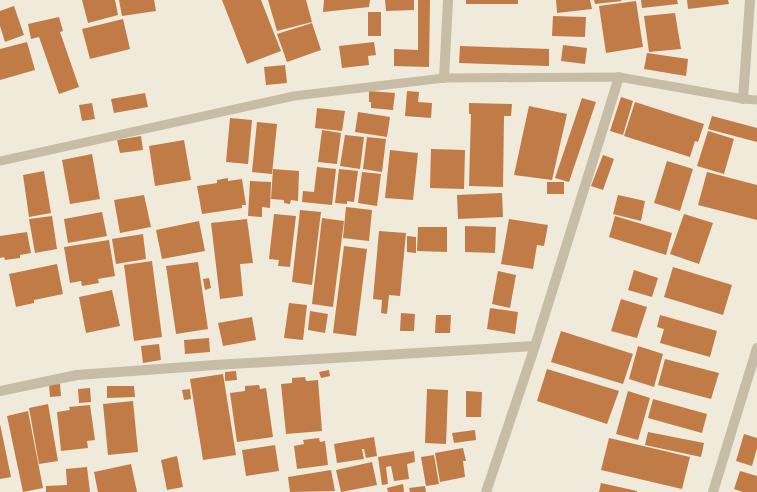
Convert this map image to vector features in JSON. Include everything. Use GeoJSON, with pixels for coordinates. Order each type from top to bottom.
{"type":"FeatureCollection","features":[{"type":"Feature","properties":{"kind":"street"},"geometry":{"type":"LineString","coordinates":[[444,78],[448,0]]}},
{"type":"Feature","properties":{"kind":"street"},"geometry":{"type":"LineString","coordinates":[[743,99],[750,0]]}},
{"type":"Feature","properties":{"kind":"street"},"geometry":{"type":"LineString","coordinates":[[486,492],[535,346],[619,77]]}},
{"type":"Feature","properties":{"kind":"street"},"geometry":{"type":"LineString","coordinates":[[0,391],[77,375],[215,365],[535,346]]}},
{"type":"Feature","properties":{"kind":"street"},"geometry":{"type":"LineString","coordinates":[[713,492],[757,348]]}},
{"type":"Feature","properties":{"kind":"lane"},"geometry":{"type":"LineString","coordinates":[[0,161],[294,96],[444,78],[619,77],[743,99],[757,100]]}},
{"type":"Feature","properties":{"kind":"building"},"geometry":{"type":"Polygon","coordinates":[[[82,0],[115,0],[118,15],[88,23],[82,0]]]}},
{"type":"Feature","properties":{"kind":"building"},"geometry":{"type":"Polygon","coordinates":[[[119,0],[154,0],[156,11],[122,16],[119,0]]]}},
{"type":"Feature","properties":{"kind":"building"},"geometry":{"type":"Polygon","coordinates":[[[222,0],[261,0],[281,51],[247,64],[222,0]]]}},
{"type":"Feature","properties":{"kind":"building"},"geometry":{"type":"Polygon","coordinates":[[[268,0],[306,0],[312,22],[277,31],[268,0]]]}},
{"type":"Feature","properties":{"kind":"building"},"geometry":{"type":"Polygon","coordinates":[[[324,0],[370,0],[369,7],[323,12],[324,0]]]}},
{"type":"Feature","properties":{"kind":"building"},"geometry":{"type":"Polygon","coordinates":[[[385,0],[414,0],[414,10],[386,11],[385,0]]]}},
{"type":"Feature","properties":{"kind":"building"},"geometry":{"type":"Polygon","coordinates":[[[418,0],[430,0],[429,67],[394,66],[394,49],[418,50],[418,0]]]}},
{"type":"Feature","properties":{"kind":"building"},"geometry":{"type":"Polygon","coordinates":[[[466,0],[518,0],[518,4],[466,4],[466,0]]]}},
{"type":"Feature","properties":{"kind":"building"},"geometry":{"type":"Polygon","coordinates":[[[556,0],[590,0],[592,9],[557,13],[556,0]]]}},
{"type":"Feature","properties":{"kind":"building"},"geometry":{"type":"Polygon","coordinates":[[[594,0],[621,0],[622,1],[595,4],[594,0]]]}},
{"type":"Feature","properties":{"kind":"building"},"geometry":{"type":"Polygon","coordinates":[[[641,0],[677,0],[678,4],[642,8],[641,0]]]}},
{"type":"Feature","properties":{"kind":"building"},"geometry":{"type":"Polygon","coordinates":[[[687,0],[728,0],[729,4],[688,9],[687,0]]]}},
{"type":"Feature","properties":{"kind":"building"},"geometry":{"type":"Polygon","coordinates":[[[636,1],[643,47],[606,53],[599,6],[636,1]]]}},
{"type":"Feature","properties":{"kind":"building"},"geometry":{"type":"Polygon","coordinates":[[[14,6],[24,35],[5,42],[0,26],[0,11],[14,6]]]}},
{"type":"Feature","properties":{"kind":"building"},"geometry":{"type":"Polygon","coordinates":[[[368,12],[381,12],[381,36],[368,36],[368,12]]]}},
{"type":"Feature","properties":{"kind":"building"},"geometry":{"type":"Polygon","coordinates":[[[675,13],[681,49],[649,52],[644,16],[675,13]]]}},
{"type":"Feature","properties":{"kind":"building"},"geometry":{"type":"Polygon","coordinates":[[[553,16],[586,17],[585,37],[552,36],[553,16]]]}},
{"type":"Feature","properties":{"kind":"building"},"geometry":{"type":"Polygon","coordinates":[[[59,17],[63,31],[60,32],[79,87],[59,94],[39,37],[31,39],[28,24],[59,17]]]}},
{"type":"Feature","properties":{"kind":"building"},"geometry":{"type":"Polygon","coordinates":[[[123,19],[130,49],[90,59],[82,29],[123,19]]]}},
{"type":"Feature","properties":{"kind":"building"},"geometry":{"type":"Polygon","coordinates":[[[312,23],[321,50],[287,62],[277,34],[312,23]]]}},
{"type":"Feature","properties":{"kind":"building"},"geometry":{"type":"Polygon","coordinates":[[[27,42],[35,70],[0,80],[0,49],[27,42]]]}},
{"type":"Feature","properties":{"kind":"building"},"geometry":{"type":"Polygon","coordinates":[[[374,42],[376,55],[368,56],[369,65],[342,68],[339,46],[374,42]]]}},
{"type":"Feature","properties":{"kind":"building"},"geometry":{"type":"Polygon","coordinates":[[[563,45],[587,48],[585,64],[561,61],[563,45]]]}},
{"type":"Feature","properties":{"kind":"building"},"geometry":{"type":"Polygon","coordinates":[[[460,46],[549,49],[549,66],[459,63],[460,46]]]}},
{"type":"Feature","properties":{"kind":"building"},"geometry":{"type":"Polygon","coordinates":[[[647,53],[688,59],[686,76],[644,69],[647,53]]]}},
{"type":"Feature","properties":{"kind":"building"},"geometry":{"type":"Polygon","coordinates":[[[285,65],[287,83],[266,85],[264,67],[285,65]]]}},
{"type":"Feature","properties":{"kind":"building"},"geometry":{"type":"Polygon","coordinates":[[[369,91],[395,93],[393,110],[371,108],[371,102],[369,102],[369,91]]]}},
{"type":"Feature","properties":{"kind":"building"},"geometry":{"type":"Polygon","coordinates":[[[407,91],[419,92],[418,102],[432,103],[431,118],[405,116],[407,91]]]}},
{"type":"Feature","properties":{"kind":"building"},"geometry":{"type":"Polygon","coordinates":[[[145,93],[148,107],[114,113],[111,99],[145,93]]]}},
{"type":"Feature","properties":{"kind":"building"},"geometry":{"type":"Polygon","coordinates":[[[621,97],[633,101],[623,135],[610,131],[621,97]]]}},
{"type":"Feature","properties":{"kind":"building"},"geometry":{"type":"Polygon","coordinates":[[[582,98],[596,102],[569,182],[555,178],[582,98]]]}},
{"type":"Feature","properties":{"kind":"building"},"geometry":{"type":"Polygon","coordinates":[[[635,102],[704,124],[698,142],[695,141],[690,157],[624,136],[635,102]]]}},
{"type":"Feature","properties":{"kind":"building"},"geometry":{"type":"Polygon","coordinates":[[[92,103],[95,119],[82,121],[79,105],[92,103]]]}},
{"type":"Feature","properties":{"kind":"building"},"geometry":{"type":"Polygon","coordinates":[[[469,103],[512,104],[511,116],[504,116],[503,187],[469,186],[471,114],[469,114],[469,103]]]}},
{"type":"Feature","properties":{"kind":"building"},"geometry":{"type":"Polygon","coordinates":[[[529,106],[567,114],[552,180],[514,175],[529,106]]]}},
{"type":"Feature","properties":{"kind":"building"},"geometry":{"type":"Polygon","coordinates":[[[317,108],[345,111],[342,131],[315,128],[317,108]]]}},
{"type":"Feature","properties":{"kind":"building"},"geometry":{"type":"Polygon","coordinates":[[[358,112],[390,117],[387,137],[355,132],[358,112]]]}},
{"type":"Feature","properties":{"kind":"building"},"geometry":{"type":"Polygon","coordinates":[[[712,116],[757,128],[757,142],[708,129],[712,116]]]}},
{"type":"Feature","properties":{"kind":"building"},"geometry":{"type":"Polygon","coordinates":[[[230,118],[252,120],[248,164],[226,162],[230,118]]]}},
{"type":"Feature","properties":{"kind":"building"},"geometry":{"type":"Polygon","coordinates":[[[257,122],[277,124],[272,174],[252,172],[257,122]]]}},
{"type":"Feature","properties":{"kind":"building"},"geometry":{"type":"Polygon","coordinates":[[[322,130],[341,133],[337,164],[318,162],[322,130]]]}},
{"type":"Feature","properties":{"kind":"building"},"geometry":{"type":"Polygon","coordinates":[[[708,131],[734,139],[724,174],[697,166],[708,131]]]}},
{"type":"Feature","properties":{"kind":"building"},"geometry":{"type":"Polygon","coordinates":[[[345,135],[364,137],[360,169],[340,166],[345,135]]]}},
{"type":"Feature","properties":{"kind":"building"},"geometry":{"type":"Polygon","coordinates":[[[141,136],[143,150],[120,153],[117,140],[141,136]]]}},
{"type":"Feature","properties":{"kind":"building"},"geometry":{"type":"Polygon","coordinates":[[[367,137],[386,139],[382,172],[363,169],[367,137]]]}},
{"type":"Feature","properties":{"kind":"building"},"geometry":{"type":"Polygon","coordinates":[[[184,140],[191,180],[155,186],[149,146],[184,140]]]}},
{"type":"Feature","properties":{"kind":"building"},"geometry":{"type":"Polygon","coordinates":[[[431,149],[465,150],[464,189],[430,188],[431,149]]]}},
{"type":"Feature","properties":{"kind":"building"},"geometry":{"type":"Polygon","coordinates":[[[390,150],[418,153],[413,200],[385,198],[390,150]]]}},
{"type":"Feature","properties":{"kind":"building"},"geometry":{"type":"Polygon","coordinates":[[[92,154],[100,199],[70,204],[62,160],[92,154]]]}},
{"type":"Feature","properties":{"kind":"building"},"geometry":{"type":"Polygon","coordinates":[[[603,155],[614,159],[603,190],[591,186],[603,155]]]}},
{"type":"Feature","properties":{"kind":"building"},"geometry":{"type":"Polygon","coordinates":[[[667,161],[693,169],[680,211],[654,203],[667,161]]]}},
{"type":"Feature","properties":{"kind":"building"},"geometry":{"type":"Polygon","coordinates":[[[317,167],[336,169],[332,205],[302,202],[303,191],[314,192],[317,167]]]}},
{"type":"Feature","properties":{"kind":"building"},"geometry":{"type":"Polygon","coordinates":[[[273,169],[299,171],[298,201],[291,200],[290,204],[284,203],[284,200],[271,199],[273,169]]]}},
{"type":"Feature","properties":{"kind":"building"},"geometry":{"type":"Polygon","coordinates":[[[339,169],[358,171],[354,202],[347,201],[347,204],[335,203],[339,169]]]}},
{"type":"Feature","properties":{"kind":"building"},"geometry":{"type":"Polygon","coordinates":[[[44,171],[51,213],[29,217],[23,175],[44,171]]]}},
{"type":"Feature","properties":{"kind":"building"},"geometry":{"type":"Polygon","coordinates":[[[362,172],[381,174],[377,206],[358,203],[362,172]]]}},
{"type":"Feature","properties":{"kind":"building"},"geometry":{"type":"Polygon","coordinates":[[[707,172],[757,185],[757,220],[698,205],[707,172]]]}},
{"type":"Feature","properties":{"kind":"building"},"geometry":{"type":"Polygon","coordinates":[[[228,178],[228,181],[242,179],[246,205],[242,205],[242,208],[202,214],[197,186],[217,183],[217,180],[228,178]]]}},
{"type":"Feature","properties":{"kind":"building"},"geometry":{"type":"Polygon","coordinates":[[[250,181],[271,182],[270,208],[262,207],[262,217],[248,216],[250,181]]]}},
{"type":"Feature","properties":{"kind":"building"},"geometry":{"type":"Polygon","coordinates":[[[547,182],[564,182],[564,194],[547,194],[547,182]]]}},
{"type":"Feature","properties":{"kind":"building"},"geometry":{"type":"Polygon","coordinates":[[[502,193],[503,217],[458,219],[457,195],[502,193]]]}},
{"type":"Feature","properties":{"kind":"building"},"geometry":{"type":"Polygon","coordinates":[[[144,195],[151,227],[120,233],[114,200],[144,195]]]}},
{"type":"Feature","properties":{"kind":"building"},"geometry":{"type":"Polygon","coordinates":[[[618,195],[645,201],[641,221],[613,214],[618,195]]]}},
{"type":"Feature","properties":{"kind":"building"},"geometry":{"type":"Polygon","coordinates":[[[346,207],[372,210],[369,241],[343,238],[346,207]]]}},
{"type":"Feature","properties":{"kind":"building"},"geometry":{"type":"Polygon","coordinates":[[[300,210],[321,212],[312,285],[292,282],[300,210]]]}},
{"type":"Feature","properties":{"kind":"building"},"geometry":{"type":"Polygon","coordinates":[[[102,212],[107,236],[68,243],[64,219],[102,212]]]}},
{"type":"Feature","properties":{"kind":"building"},"geometry":{"type":"Polygon","coordinates":[[[274,214],[296,216],[290,267],[278,266],[279,260],[269,259],[274,214]]]}},
{"type":"Feature","properties":{"kind":"building"},"geometry":{"type":"Polygon","coordinates":[[[684,214],[713,223],[699,264],[670,254],[684,214]]]}},
{"type":"Feature","properties":{"kind":"building"},"geometry":{"type":"Polygon","coordinates":[[[52,216],[57,249],[35,253],[29,219],[52,216]]]}},
{"type":"Feature","properties":{"kind":"building"},"geometry":{"type":"Polygon","coordinates":[[[615,216],[672,233],[666,255],[609,237],[615,216]]]}},
{"type":"Feature","properties":{"kind":"building"},"geometry":{"type":"Polygon","coordinates":[[[322,218],[344,221],[333,307],[312,304],[322,218]]]}},
{"type":"Feature","properties":{"kind":"building"},"geometry":{"type":"Polygon","coordinates":[[[247,219],[253,263],[240,264],[243,296],[220,299],[211,223],[247,219]]]}},
{"type":"Feature","properties":{"kind":"building"},"geometry":{"type":"Polygon","coordinates":[[[509,219],[548,225],[544,246],[537,245],[533,269],[501,264],[509,219]]]}},
{"type":"Feature","properties":{"kind":"building"},"geometry":{"type":"Polygon","coordinates":[[[199,221],[205,251],[162,259],[156,230],[199,221]]]}},
{"type":"Feature","properties":{"kind":"building"},"geometry":{"type":"Polygon","coordinates":[[[465,226],[496,227],[495,253],[465,252],[465,226]]]}},
{"type":"Feature","properties":{"kind":"building"},"geometry":{"type":"Polygon","coordinates":[[[418,227],[447,227],[447,252],[417,251],[418,227]]]}},
{"type":"Feature","properties":{"kind":"building"},"geometry":{"type":"Polygon","coordinates":[[[379,231],[406,233],[400,296],[389,295],[387,314],[381,313],[382,300],[373,299],[379,231]]]}},
{"type":"Feature","properties":{"kind":"building"},"geometry":{"type":"Polygon","coordinates":[[[27,232],[31,253],[20,255],[20,258],[5,260],[4,257],[0,258],[0,236],[27,232]]]}},
{"type":"Feature","properties":{"kind":"building"},"geometry":{"type":"Polygon","coordinates":[[[143,234],[146,259],[116,264],[112,239],[143,234]]]}},
{"type":"Feature","properties":{"kind":"building"},"geometry":{"type":"Polygon","coordinates":[[[407,236],[416,237],[416,253],[407,252],[407,236]]]}},
{"type":"Feature","properties":{"kind":"building"},"geometry":{"type":"Polygon","coordinates":[[[109,240],[115,276],[98,279],[99,283],[82,286],[81,281],[70,283],[64,247],[109,240]]]}},
{"type":"Feature","properties":{"kind":"building"},"geometry":{"type":"Polygon","coordinates":[[[344,246],[367,249],[356,336],[333,333],[344,246]]]}},
{"type":"Feature","properties":{"kind":"building"},"geometry":{"type":"Polygon","coordinates":[[[152,261],[162,337],[134,341],[124,265],[152,261]]]}},
{"type":"Feature","properties":{"kind":"building"},"geometry":{"type":"Polygon","coordinates":[[[198,262],[208,329],[176,334],[166,266],[198,262]]]}},
{"type":"Feature","properties":{"kind":"building"},"geometry":{"type":"Polygon","coordinates":[[[57,264],[63,294],[34,300],[34,303],[16,307],[9,274],[57,264]]]}},
{"type":"Feature","properties":{"kind":"building"},"geometry":{"type":"Polygon","coordinates":[[[673,267],[732,285],[723,315],[664,297],[673,267]]]}},
{"type":"Feature","properties":{"kind":"building"},"geometry":{"type":"Polygon","coordinates":[[[634,270],[658,278],[652,297],[628,290],[634,270]]]}},
{"type":"Feature","properties":{"kind":"building"},"geometry":{"type":"Polygon","coordinates":[[[498,271],[516,275],[510,308],[492,304],[498,271]]]}},
{"type":"Feature","properties":{"kind":"building"},"geometry":{"type":"Polygon","coordinates":[[[209,278],[211,288],[205,290],[203,279],[209,278]]]}},
{"type":"Feature","properties":{"kind":"building"},"geometry":{"type":"Polygon","coordinates":[[[112,290],[120,326],[86,333],[79,297],[112,290]]]}},
{"type":"Feature","properties":{"kind":"building"},"geometry":{"type":"Polygon","coordinates":[[[621,299],[647,307],[637,338],[611,331],[621,299]]]}},
{"type":"Feature","properties":{"kind":"building"},"geometry":{"type":"Polygon","coordinates":[[[289,303],[307,305],[303,340],[284,338],[289,303]]]}},
{"type":"Feature","properties":{"kind":"building"},"geometry":{"type":"Polygon","coordinates":[[[490,308],[518,312],[515,334],[487,329],[490,308]]]}},
{"type":"Feature","properties":{"kind":"building"},"geometry":{"type":"Polygon","coordinates":[[[310,311],[328,314],[325,333],[308,330],[310,311]]]}},
{"type":"Feature","properties":{"kind":"building"},"geometry":{"type":"Polygon","coordinates":[[[401,313],[415,314],[414,331],[400,331],[401,313]]]}},
{"type":"Feature","properties":{"kind":"building"},"geometry":{"type":"Polygon","coordinates":[[[436,315],[451,315],[450,333],[435,333],[436,315]]]}},
{"type":"Feature","properties":{"kind":"building"},"geometry":{"type":"Polygon","coordinates":[[[660,315],[717,331],[710,357],[660,343],[664,329],[657,327],[660,315]]]}},
{"type":"Feature","properties":{"kind":"building"},"geometry":{"type":"Polygon","coordinates":[[[252,317],[256,340],[223,346],[218,323],[252,317]]]}},
{"type":"Feature","properties":{"kind":"building"},"geometry":{"type":"Polygon","coordinates":[[[561,331],[633,354],[623,384],[551,362],[561,331]]]}},
{"type":"Feature","properties":{"kind":"building"},"geometry":{"type":"Polygon","coordinates":[[[209,338],[210,352],[185,354],[184,340],[209,338]]]}},
{"type":"Feature","properties":{"kind":"building"},"geometry":{"type":"Polygon","coordinates":[[[159,344],[161,360],[143,363],[141,346],[159,344]]]}},
{"type":"Feature","properties":{"kind":"building"},"geometry":{"type":"Polygon","coordinates":[[[638,346],[663,354],[654,387],[629,379],[638,346]]]}},
{"type":"Feature","properties":{"kind":"building"},"geometry":{"type":"Polygon","coordinates":[[[665,359],[719,373],[711,399],[658,385],[665,359]]]}},
{"type":"Feature","properties":{"kind":"building"},"geometry":{"type":"Polygon","coordinates":[[[547,369],[619,391],[607,424],[537,401],[547,369]]]}},
{"type":"Feature","properties":{"kind":"building"},"geometry":{"type":"Polygon","coordinates":[[[329,370],[330,376],[321,378],[319,372],[329,370]]]}},
{"type":"Feature","properties":{"kind":"building"},"geometry":{"type":"Polygon","coordinates":[[[236,371],[237,380],[225,381],[225,372],[236,371]]]}},
{"type":"Feature","properties":{"kind":"building"},"geometry":{"type":"Polygon","coordinates":[[[223,374],[236,455],[203,460],[190,379],[223,374]]]}},
{"type":"Feature","properties":{"kind":"building"},"geometry":{"type":"Polygon","coordinates":[[[305,377],[306,381],[318,380],[322,431],[286,434],[281,384],[292,383],[292,378],[305,377]]]}},
{"type":"Feature","properties":{"kind":"building"},"geometry":{"type":"Polygon","coordinates":[[[49,384],[60,384],[61,396],[50,397],[49,384]]]}},
{"type":"Feature","properties":{"kind":"building"},"geometry":{"type":"Polygon","coordinates":[[[259,385],[260,389],[266,388],[273,437],[237,442],[230,393],[245,391],[245,386],[259,385]]]}},
{"type":"Feature","properties":{"kind":"building"},"geometry":{"type":"Polygon","coordinates":[[[107,386],[134,386],[135,397],[107,398],[107,386]]]}},
{"type":"Feature","properties":{"kind":"building"},"geometry":{"type":"Polygon","coordinates":[[[90,388],[91,402],[79,403],[78,389],[90,388]]]}},
{"type":"Feature","properties":{"kind":"building"},"geometry":{"type":"Polygon","coordinates":[[[190,389],[191,399],[184,400],[182,390],[190,389]]]}},
{"type":"Feature","properties":{"kind":"building"},"geometry":{"type":"Polygon","coordinates":[[[427,389],[448,390],[446,444],[425,443],[427,389]]]}},
{"type":"Feature","properties":{"kind":"building"},"geometry":{"type":"Polygon","coordinates":[[[466,391],[482,392],[481,417],[466,417],[466,391]]]}},
{"type":"Feature","properties":{"kind":"building"},"geometry":{"type":"Polygon","coordinates":[[[628,391],[650,398],[638,440],[616,434],[628,391]]]}},
{"type":"Feature","properties":{"kind":"building"},"geometry":{"type":"Polygon","coordinates":[[[653,399],[707,414],[702,433],[648,418],[653,399]]]}},
{"type":"Feature","properties":{"kind":"building"},"geometry":{"type":"Polygon","coordinates":[[[133,401],[138,452],[108,455],[103,404],[133,401]]]}},
{"type":"Feature","properties":{"kind":"building"},"geometry":{"type":"Polygon","coordinates":[[[48,404],[58,461],[39,464],[29,408],[48,404]]]}},
{"type":"Feature","properties":{"kind":"building"},"geometry":{"type":"Polygon","coordinates":[[[90,405],[95,440],[87,441],[88,448],[61,451],[57,412],[70,410],[69,407],[90,405]]]}},
{"type":"Feature","properties":{"kind":"building"},"geometry":{"type":"Polygon","coordinates":[[[28,411],[43,488],[23,492],[7,416],[28,411]]]}},
{"type":"Feature","properties":{"kind":"building"},"geometry":{"type":"Polygon","coordinates":[[[0,424],[11,477],[0,479],[0,424]]]}},
{"type":"Feature","properties":{"kind":"building"},"geometry":{"type":"Polygon","coordinates":[[[475,430],[476,440],[454,443],[452,433],[475,430]]]}},
{"type":"Feature","properties":{"kind":"building"},"geometry":{"type":"Polygon","coordinates":[[[648,432],[704,443],[701,457],[645,445],[648,432]]]}},
{"type":"Feature","properties":{"kind":"building"},"geometry":{"type":"Polygon","coordinates":[[[744,434],[757,438],[757,448],[752,466],[736,461],[744,434]]]}},
{"type":"Feature","properties":{"kind":"building"},"geometry":{"type":"Polygon","coordinates":[[[374,437],[377,456],[366,458],[364,449],[362,449],[364,459],[337,463],[334,444],[374,437]]]}},
{"type":"Feature","properties":{"kind":"building"},"geometry":{"type":"Polygon","coordinates":[[[319,438],[320,442],[325,441],[328,465],[297,469],[294,446],[304,444],[303,440],[319,438]]]}},
{"type":"Feature","properties":{"kind":"building"},"geometry":{"type":"Polygon","coordinates":[[[609,438],[690,457],[682,489],[601,470],[609,438]]]}},
{"type":"Feature","properties":{"kind":"building"},"geometry":{"type":"Polygon","coordinates":[[[275,445],[279,471],[246,476],[242,450],[275,445]]]}},
{"type":"Feature","properties":{"kind":"building"},"geometry":{"type":"Polygon","coordinates":[[[463,448],[466,461],[463,461],[465,477],[440,482],[435,453],[463,448]]]}},
{"type":"Feature","properties":{"kind":"building"},"geometry":{"type":"Polygon","coordinates":[[[414,451],[415,462],[407,464],[409,479],[394,481],[391,466],[386,467],[388,484],[382,485],[378,457],[414,451]]]}},
{"type":"Feature","properties":{"kind":"building"},"geometry":{"type":"Polygon","coordinates":[[[434,455],[439,484],[426,486],[421,457],[434,455]]]}},
{"type":"Feature","properties":{"kind":"building"},"geometry":{"type":"Polygon","coordinates":[[[177,456],[183,487],[167,490],[161,460],[177,456]]]}},
{"type":"Feature","properties":{"kind":"building"},"geometry":{"type":"Polygon","coordinates":[[[372,462],[377,485],[341,492],[336,470],[372,462]]]}},
{"type":"Feature","properties":{"kind":"building"},"geometry":{"type":"Polygon","coordinates":[[[131,464],[137,492],[98,492],[94,472],[131,464]]]}},
{"type":"Feature","properties":{"kind":"building"},"geometry":{"type":"Polygon","coordinates":[[[87,467],[90,492],[46,492],[46,486],[67,485],[66,469],[87,467]]]}},
{"type":"Feature","properties":{"kind":"building"},"geometry":{"type":"Polygon","coordinates":[[[331,470],[335,491],[290,492],[288,477],[331,470]]]}},
{"type":"Feature","properties":{"kind":"building"},"geometry":{"type":"Polygon","coordinates":[[[740,471],[757,476],[757,492],[743,492],[734,489],[740,471]]]}},
{"type":"Feature","properties":{"kind":"building"},"geometry":{"type":"Polygon","coordinates":[[[601,483],[637,491],[637,492],[599,492],[601,483]]]}},
{"type":"Feature","properties":{"kind":"building"},"geometry":{"type":"Polygon","coordinates":[[[403,484],[404,492],[388,492],[387,488],[403,484]]]}},
{"type":"Feature","properties":{"kind":"building"},"geometry":{"type":"Polygon","coordinates":[[[425,486],[426,492],[410,492],[409,488],[425,486]]]}}]}
